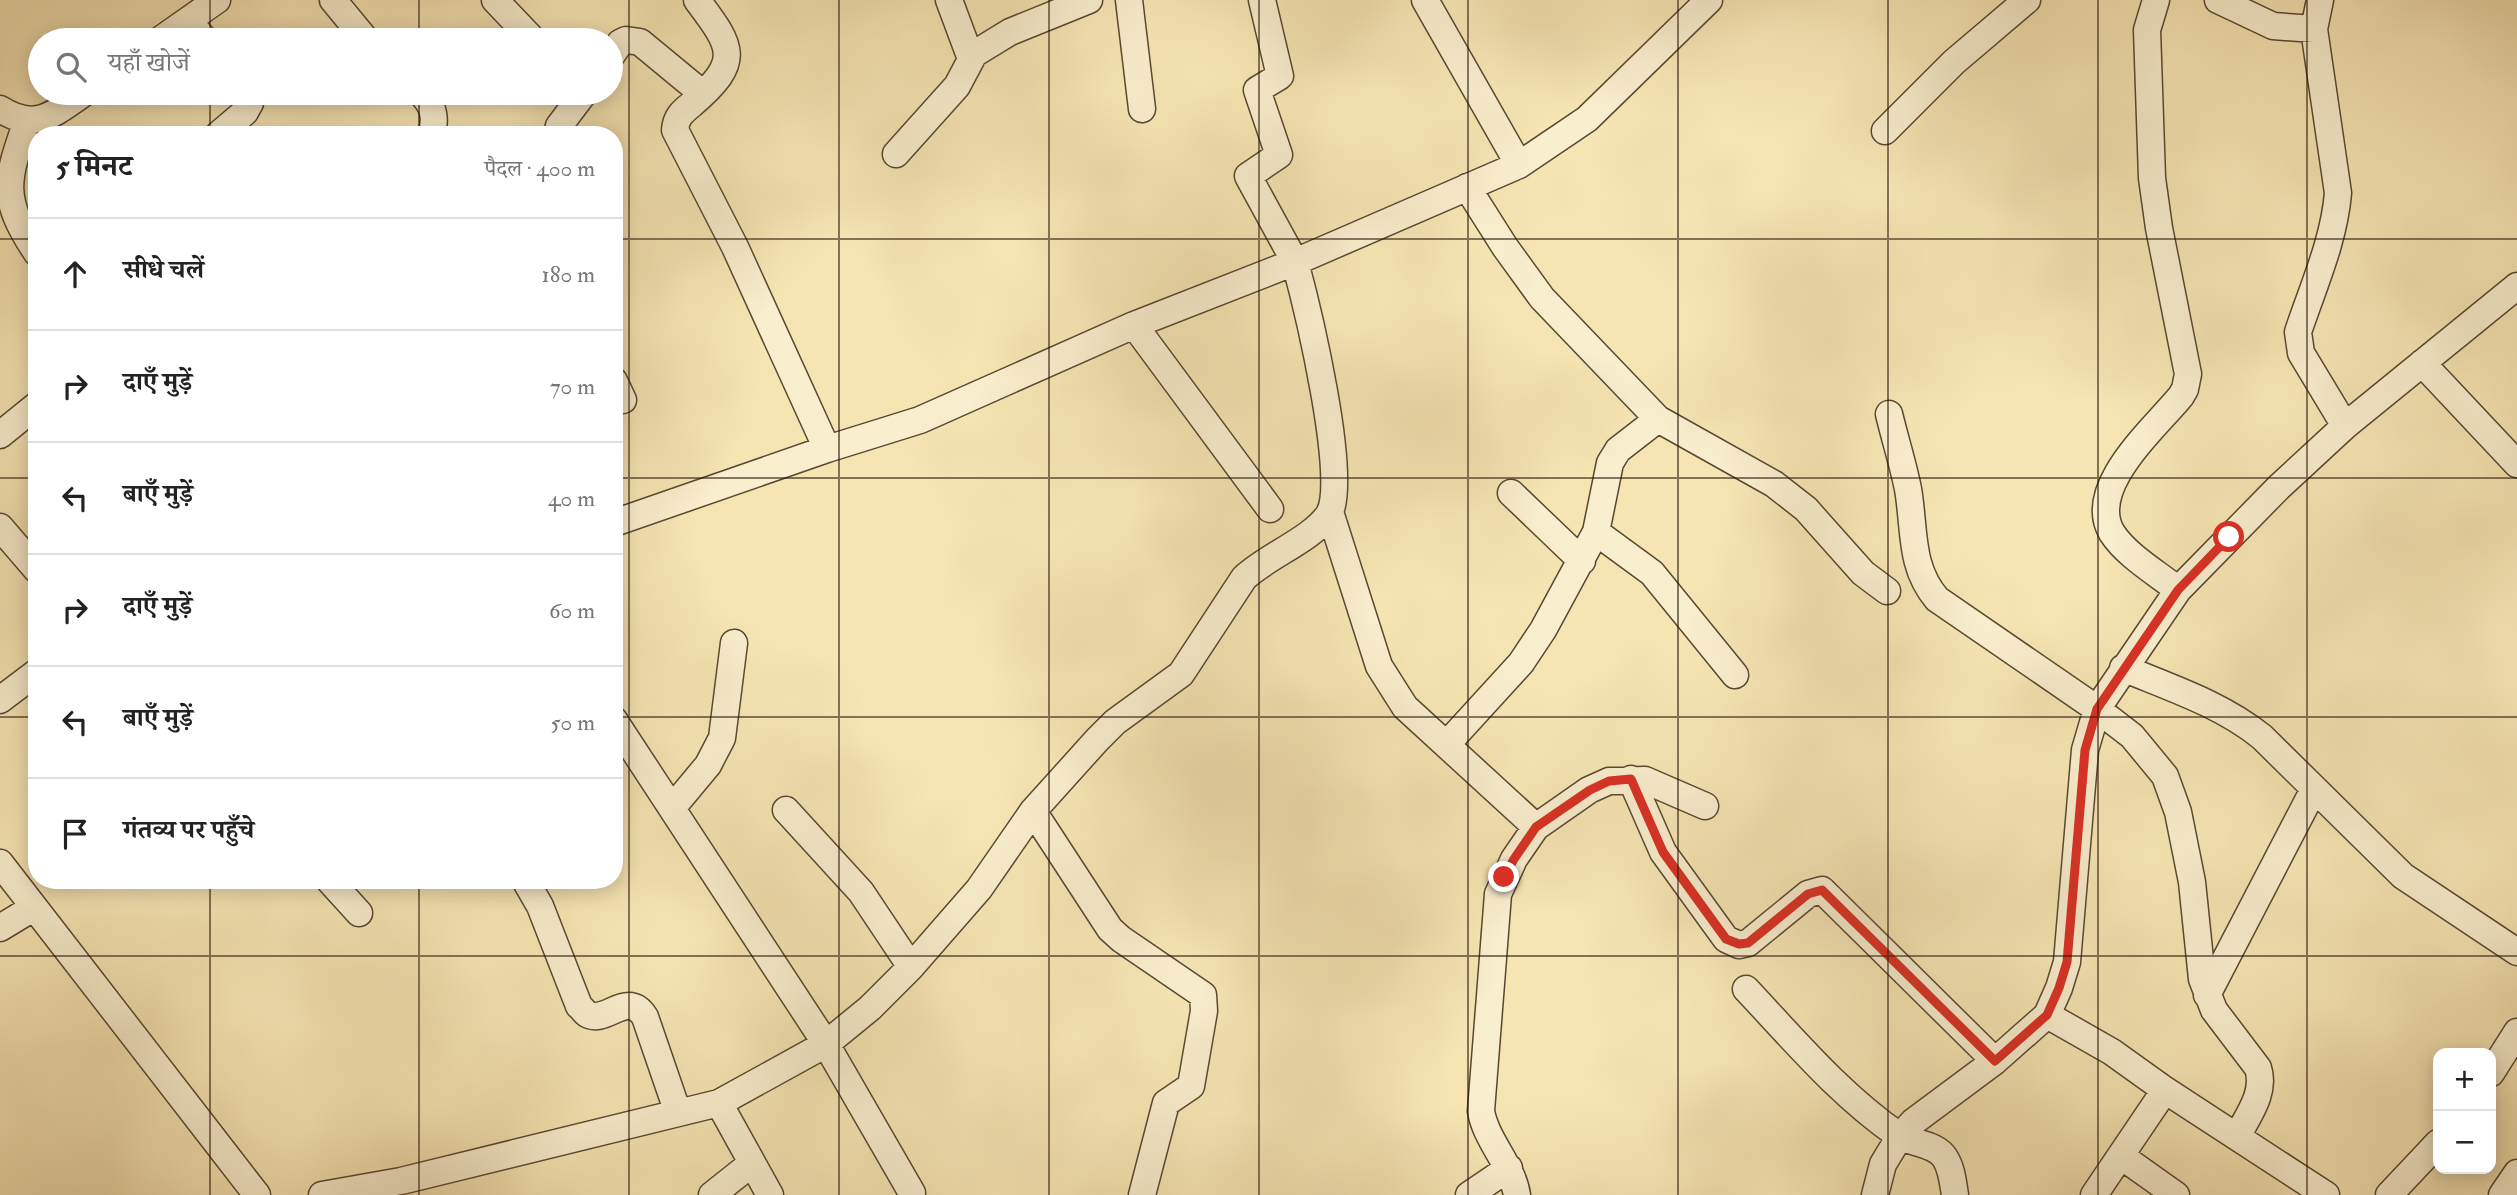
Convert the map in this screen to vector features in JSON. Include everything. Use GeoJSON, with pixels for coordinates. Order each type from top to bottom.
{"type":"FeatureCollection","features":[{"type":"Feature","properties":{"kind":"street"},"geometry":{"type":"LineString","coordinates":[[333,0],[356,28]]}},
{"type":"Feature","properties":{"kind":"street"},"geometry":{"type":"LineString","coordinates":[[495,0],[522,28]]}},
{"type":"Feature","properties":{"kind":"street"},"geometry":{"type":"LineString","coordinates":[[697,0],[727,44],[726,65],[703,94],[679,114],[675,130],[735,247],[827,449]]}},
{"type":"Feature","properties":{"kind":"street"},"geometry":{"type":"LineString","coordinates":[[949,0],[971,59]]}},
{"type":"Feature","properties":{"kind":"street"},"geometry":{"type":"LineString","coordinates":[[896,153],[957,86],[971,59],[981,49],[1010,32],[1089,0]]}},
{"type":"Feature","properties":{"kind":"street"},"geometry":{"type":"LineString","coordinates":[[1129,0],[1142,108]]}},
{"type":"Feature","properties":{"kind":"street"},"geometry":{"type":"LineString","coordinates":[[1262,0],[1280,76],[1257,90],[1279,155],[1248,176],[1295,262],[1311,323],[1335,472],[1330,512],[1379,666],[1405,707],[1536,827]]}},
{"type":"Feature","properties":{"kind":"street"},"geometry":{"type":"LineString","coordinates":[[1425,0],[1519,165]]}},
{"type":"Feature","properties":{"kind":"street"},"geometry":{"type":"LineString","coordinates":[[623,520],[827,449],[920,420],[1134,325],[1295,262],[1519,165],[1587,119],[1709,0]]}},
{"type":"Feature","properties":{"kind":"street"},"geometry":{"type":"LineString","coordinates":[[1885,131],[1954,62],[2027,0]]}},
{"type":"Feature","properties":{"kind":"street"},"geometry":{"type":"LineString","coordinates":[[2156,0],[2147,30],[2152,178],[2159,228],[2188,374],[2181,396],[2118,471],[2110,486],[2105,507],[2107,522],[2113,535],[2178,590]]}},
{"type":"Feature","properties":{"kind":"street"},"geometry":{"type":"LineString","coordinates":[[2218,0],[2273,26],[2314,29]]}},
{"type":"Feature","properties":{"kind":"street"},"geometry":{"type":"LineString","coordinates":[[2320,0],[2314,29],[2338,193],[2336,214],[2298,332],[2298,342],[2301,353],[2344,426]]}},
{"type":"Feature","properties":{"kind":"street"},"geometry":{"type":"LineString","coordinates":[[179,28],[202,14]]}},
{"type":"Feature","properties":{"kind":"street"},"geometry":{"type":"LineString","coordinates":[[623,43],[626,40],[640,42],[703,94]]}},
{"type":"Feature","properties":{"kind":"street"},"geometry":{"type":"LineString","coordinates":[[0,109],[27,121],[39,120],[65,105]]}},
{"type":"Feature","properties":{"kind":"street"},"geometry":{"type":"LineString","coordinates":[[229,126],[249,105]]}},
{"type":"Feature","properties":{"kind":"street"},"geometry":{"type":"LineString","coordinates":[[429,105],[434,112],[435,126]]}},
{"type":"Feature","properties":{"kind":"street"},"geometry":{"type":"LineString","coordinates":[[559,126],[574,105]]}},
{"type":"Feature","properties":{"kind":"street"},"geometry":{"type":"LineString","coordinates":[[27,121],[4,185],[13,213],[28,241]]}},
{"type":"Feature","properties":{"kind":"street"},"geometry":{"type":"LineString","coordinates":[[1467,187],[1505,247],[1542,298],[1658,419],[1774,484],[1806,509],[1863,573],[1887,592]]}},
{"type":"Feature","properties":{"kind":"street"},"geometry":{"type":"LineString","coordinates":[[1875,1195],[1883,1164],[1900,1136],[1913,1122],[1995,1061],[2047,1015],[2067,962],[2085,750],[2097,709],[2178,590],[2279,487],[2344,426],[2517,286]]}},
{"type":"Feature","properties":{"kind":"street"},"geometry":{"type":"LineString","coordinates":[[1134,325],[1270,509]]}},
{"type":"Feature","properties":{"kind":"street"},"geometry":{"type":"LineString","coordinates":[[2422,363],[2517,464]]}},
{"type":"Feature","properties":{"kind":"street"},"geometry":{"type":"LineString","coordinates":[[0,435],[28,412]]}},
{"type":"Feature","properties":{"kind":"street"},"geometry":{"type":"LineString","coordinates":[[1889,414],[1908,489],[1916,556],[1925,585],[1937,599],[2132,736],[2165,776],[2172,793],[2192,882],[2202,979],[2207,995],[2214,1010],[2258,1068],[2261,1079],[2260,1091],[2237,1136]]}},
{"type":"Feature","properties":{"kind":"street"},"geometry":{"type":"LineString","coordinates":[[1447,744],[1521,663],[1543,630],[1596,532],[1610,463],[1618,450],[1658,419]]}},
{"type":"Feature","properties":{"kind":"street"},"geometry":{"type":"LineString","coordinates":[[1511,493],[1582,561]]}},
{"type":"Feature","properties":{"kind":"street"},"geometry":{"type":"LineString","coordinates":[[328,1195],[401,1181],[719,1103],[826,1044],[870,1008],[911,967],[979,889],[1034,811],[1115,722],[1181,674],[1244,578],[1256,566],[1315,529],[1330,512]]}},
{"type":"Feature","properties":{"kind":"street"},"geometry":{"type":"LineString","coordinates":[[0,527],[28,560]]}},
{"type":"Feature","properties":{"kind":"street"},"geometry":{"type":"LineString","coordinates":[[1596,532],[1652,573],[1735,675]]}},
{"type":"Feature","properties":{"kind":"street"},"geometry":{"type":"LineString","coordinates":[[673,807],[717,752],[722,738],[734,643]]}},
{"type":"Feature","properties":{"kind":"street"},"geometry":{"type":"LineString","coordinates":[[2123,668],[2220,708],[2241,720],[2262,737],[2403,876],[2505,941],[2517,952]]}},
{"type":"Feature","properties":{"kind":"street"},"geometry":{"type":"LineString","coordinates":[[0,699],[28,679]]}},
{"type":"Feature","properties":{"kind":"street"},"geometry":{"type":"LineString","coordinates":[[623,733],[826,1044],[912,1193]]}},
{"type":"Feature","properties":{"kind":"street"},"geometry":{"type":"LineString","coordinates":[[1631,779],[1663,852],[1726,939],[1739,944],[1748,943],[1808,894],[1822,890],[1995,1061]]}},
{"type":"Feature","properties":{"kind":"street"},"geometry":{"type":"LineString","coordinates":[[1517,1195],[1509,1168],[1483,1123],[1481,1111],[1490,1021],[1495,915],[1504,877],[1536,827],[1590,790],[1609,781],[1645,780],[1705,806]]}},
{"type":"Feature","properties":{"kind":"street"},"geometry":{"type":"LineString","coordinates":[[2207,995],[2314,789]]}},
{"type":"Feature","properties":{"kind":"street"},"geometry":{"type":"LineString","coordinates":[[786,810],[868,900],[911,967]]}},
{"type":"Feature","properties":{"kind":"street"},"geometry":{"type":"LineString","coordinates":[[1034,811],[1110,929],[1203,995],[1204,1011],[1191,1086],[1166,1103],[1142,1195]]}},
{"type":"Feature","properties":{"kind":"street"},"geometry":{"type":"LineString","coordinates":[[0,863],[257,1195]]}},
{"type":"Feature","properties":{"kind":"street"},"geometry":{"type":"LineString","coordinates":[[337,889],[359,913]]}},
{"type":"Feature","properties":{"kind":"street"},"geometry":{"type":"LineString","coordinates":[[530,889],[540,906],[579,1006],[588,1014],[597,1016],[621,1007],[633,1007],[640,1010],[645,1017],[678,1113]]}},
{"type":"Feature","properties":{"kind":"street"},"geometry":{"type":"LineString","coordinates":[[0,928],[33,908]]}},
{"type":"Feature","properties":{"kind":"street"},"geometry":{"type":"LineString","coordinates":[[1746,989],[1826,1075],[1900,1136],[1938,1151],[1945,1158],[1950,1170],[1955,1195]]}},
{"type":"Feature","properties":{"kind":"street"},"geometry":{"type":"LineString","coordinates":[[2047,1015],[2112,1052],[2165,1090],[2326,1195]]}},
{"type":"Feature","properties":{"kind":"street"},"geometry":{"type":"LineString","coordinates":[[2496,1065],[2517,1032]]}},
{"type":"Feature","properties":{"kind":"street"},"geometry":{"type":"LineString","coordinates":[[2094,1195],[2165,1090]]}},
{"type":"Feature","properties":{"kind":"street"},"geometry":{"type":"LineString","coordinates":[[719,1103],[770,1195]]}},
{"type":"Feature","properties":{"kind":"street"},"geometry":{"type":"LineString","coordinates":[[2389,1195],[2433,1148]]}},
{"type":"Feature","properties":{"kind":"street"},"geometry":{"type":"LineString","coordinates":[[2121,1156],[2176,1195]]}},
{"type":"Feature","properties":{"kind":"street"},"geometry":{"type":"LineString","coordinates":[[712,1195],[751,1164]]}},
{"type":"Feature","properties":{"kind":"street"},"geometry":{"type":"LineString","coordinates":[[1469,1195],[1509,1168]]}},
{"type":"Feature","properties":{"kind":"street"},"geometry":{"type":"LineString","coordinates":[[2502,1195],[2517,1173]]}},
{"type":"Feature","properties":{"kind":"route"},"geometry":{"type":"LineString","coordinates":[[1504,877],[1536,827],[1590,790],[1609,781],[1631,779],[1663,852],[1726,939],[1732,943],[1748,943],[1808,894],[1822,890],[1995,1061],[2047,1015],[2067,962],[2085,750],[2097,709],[2178,590],[2229,537]]}}]}
